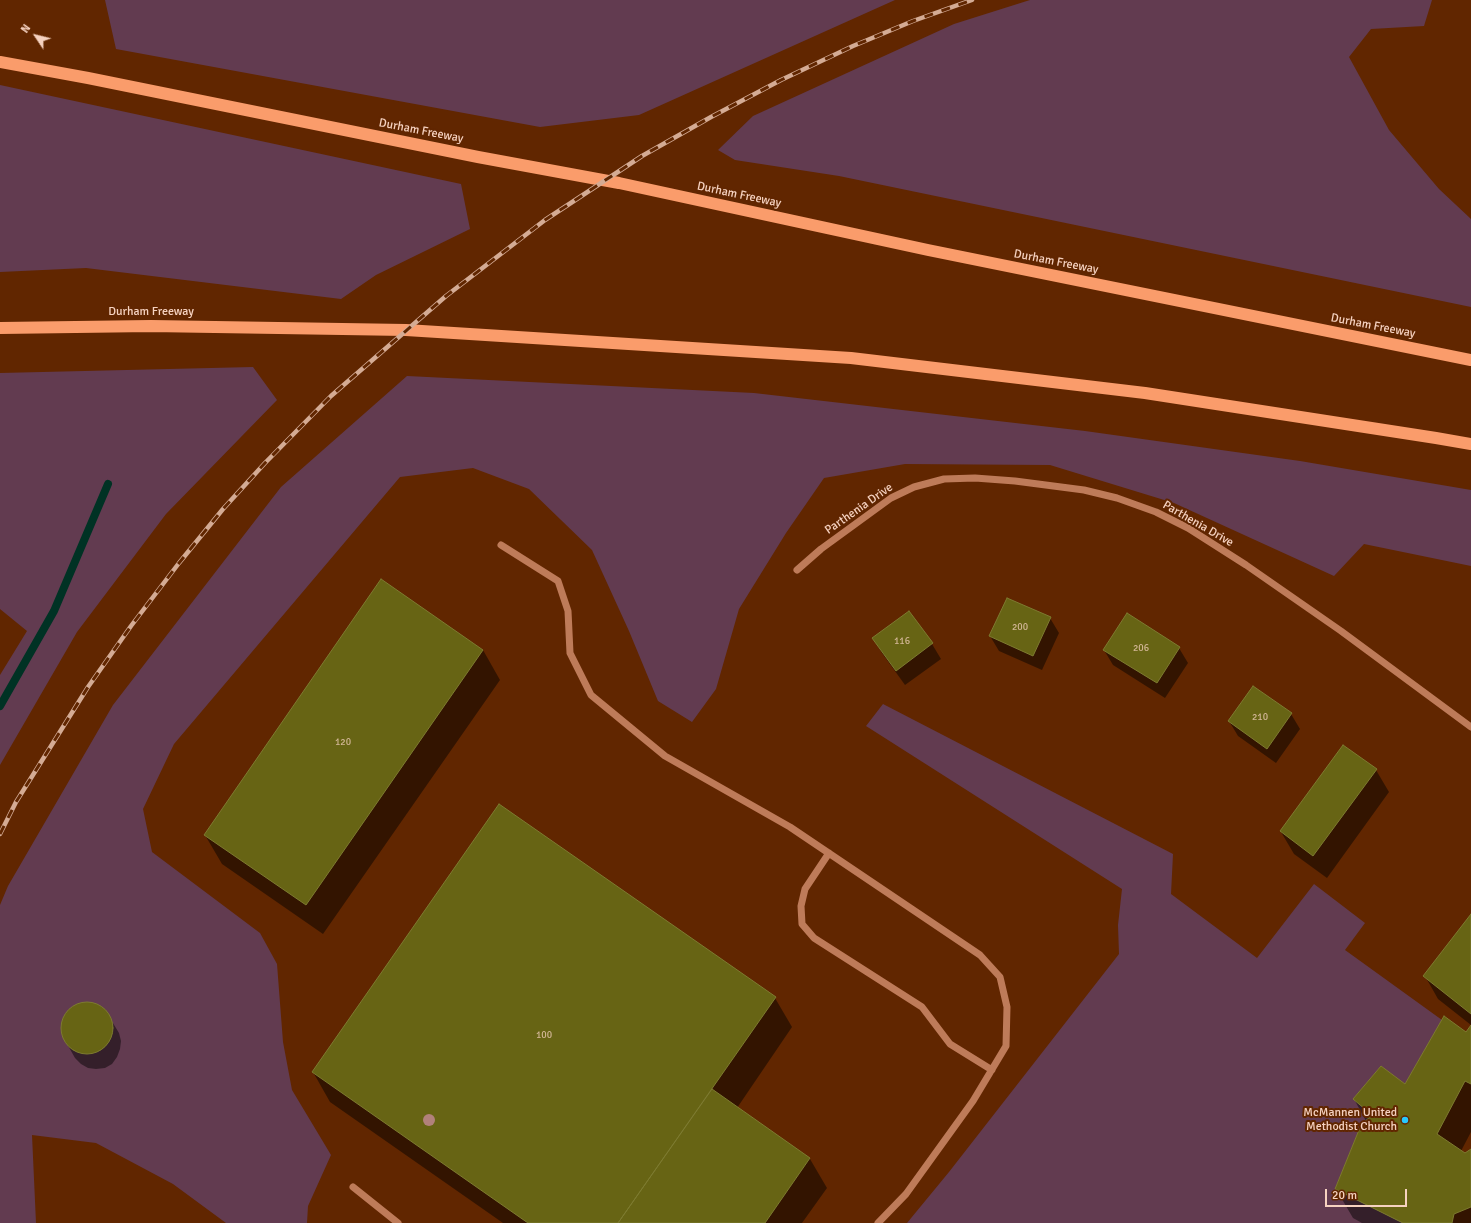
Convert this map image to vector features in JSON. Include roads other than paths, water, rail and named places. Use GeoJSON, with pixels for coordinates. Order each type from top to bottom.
{"type":"FeatureCollection","features":[{"type":"Feature","properties":{"kind":"highway","name":"Durham Freeway"},"geometry":{"type":"LineString","coordinates":[[0,62],[88,78],[478,157],[619,183],[928,250],[1471,360]]}},
{"type":"Feature","properties":{"kind":"highway","name":"Durham Freeway"},"geometry":{"type":"LineString","coordinates":[[0,328],[119,326],[406,330],[858,358],[1145,393],[1471,444]]}},
{"type":"Feature","properties":{"kind":"street","name":"Parthenia Drive"},"geometry":{"type":"LineString","coordinates":[[797,570],[821,550],[891,498],[914,487],[944,479],[975,478],[1015,481],[1084,490],[1117,498],[1156,512],[1188,528],[1246,565],[1341,631],[1471,727]]}},
{"type":"Feature","properties":{"kind":"street"},"geometry":{"type":"LineString","coordinates":[[501,545],[558,581],[568,611],[570,653],[591,695],[665,756],[790,827],[980,955],[1000,977],[1007,1007],[1006,1046],[973,1101],[906,1194],[878,1223]]}},
{"type":"Feature","properties":{"kind":"street"},"geometry":{"type":"LineString","coordinates":[[829,853],[805,889],[801,906],[802,924],[814,938],[922,1007],[950,1044],[992,1070]]}},
{"type":"Feature","properties":{"kind":"street"},"geometry":{"type":"LineString","coordinates":[[353,1187],[398,1223]]}},
{"type":"Feature","properties":{"kind":"waterway"},"geometry":{"type":"LineString","coordinates":[[0,706],[54,611],[108,484]]}},
{"type":"Feature","properties":{"kind":"railway"},"geometry":{"type":"LineString","coordinates":[[0,834],[16,802],[88,687],[131,626],[179,563],[223,509],[265,463],[331,396],[446,296],[545,220],[642,156],[711,117],[781,80],[853,46],[913,21],[972,0]]}},
{"type":"Feature","properties":{"kind":"place","name":"McMannen United Methodist Church"},"geometry":{"type":"Point","coordinates":[1405,1120]}}]}
